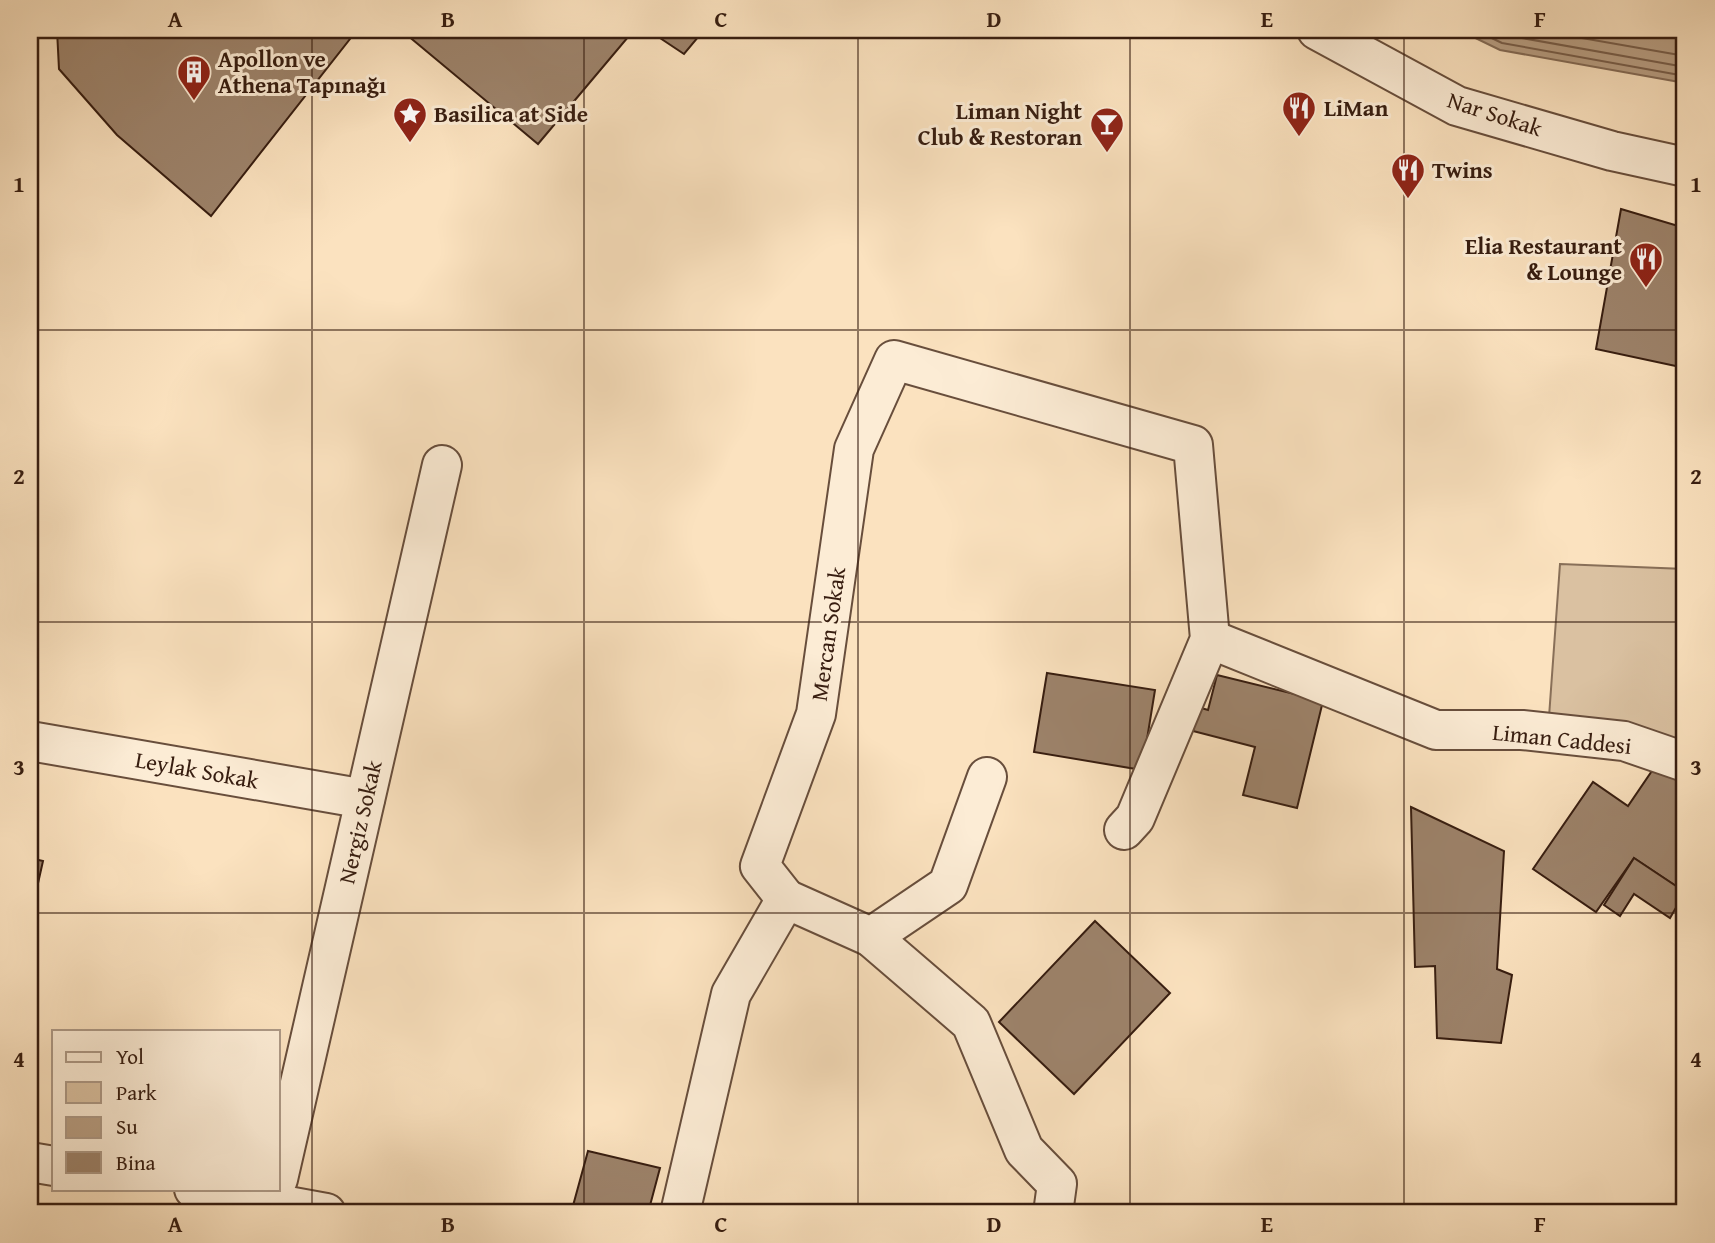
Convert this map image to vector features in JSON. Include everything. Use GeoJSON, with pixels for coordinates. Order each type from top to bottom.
{"type":"FeatureCollection","features":[{"type":"Feature","properties":{"kind":"street","name":"Nar Sokak"},"geometry":{"type":"LineString","coordinates":[[1317,30],[1457,106],[1612,150],[1685,167]]}},
{"type":"Feature","properties":{"kind":"street","name":"Mercan Sokak"},"geometry":{"type":"LineString","coordinates":[[1053,1213],[1057,1184],[1024,1150],[971,1023],[871,937],[786,900],[760,866],[816,714],[854,449],[894,360],[1193,445],[1210,639]]}},
{"type":"Feature","properties":{"kind":"street","name":"Nergiz Sokak"},"geometry":{"type":"LineString","coordinates":[[280,1170],[442,465]]}},
{"type":"Feature","properties":{"kind":"street","name":"Liman Caddesi"},"geometry":{"type":"LineString","coordinates":[[1210,639],[1436,730],[1522,730],[1624,741],[1685,762]]}},
{"type":"Feature","properties":{"kind":"street"},"geometry":{"type":"LineString","coordinates":[[1124,830],[1135,818],[1210,639]]}},
{"type":"Feature","properties":{"kind":"street","name":"Leylak Sokak"},"geometry":{"type":"LineString","coordinates":[[30,741],[365,799]]}},
{"type":"Feature","properties":{"kind":"street"},"geometry":{"type":"LineString","coordinates":[[871,937],[948,885],[987,777]]}},
{"type":"Feature","properties":{"kind":"street"},"geometry":{"type":"LineString","coordinates":[[680,1213],[731,994],[786,900]]}},
{"type":"Feature","properties":{"kind":"street"},"geometry":{"type":"LineString","coordinates":[[30,1162],[52,1166]]}},
{"type":"Feature","properties":{"kind":"street"},"geometry":{"type":"LineString","coordinates":[[205,1190],[274,1196],[326,1213]]}},
{"type":"Feature","properties":{"kind":"green space"},"geometry":{"type":"Polygon","coordinates":[[[1560,564],[1685,569],[1685,744],[1549,717],[1560,564]]]}},
{"type":"Feature","properties":{"kind":"water"},"geometry":{"type":"Polygon","coordinates":[[[1459,30],[1685,30],[1685,83],[1500,50],[1459,30]]]}},
{"type":"Feature","properties":{"kind":"building","name":"Apollon ve Athena Tapınağı"},"geometry":{"type":"Polygon","coordinates":[[[57,30],[357,30],[211,216],[117,135],[59,69],[57,30]]]}},
{"type":"Feature","properties":{"kind":"building","name":"Apollon ve Athena Tapınağı"},"geometry":{"type":"Polygon","coordinates":[[[401,30],[634,30],[538,144],[401,30]]]}},
{"type":"Feature","properties":{"kind":"building"},"geometry":{"type":"Polygon","coordinates":[[[648,30],[704,30],[684,54],[648,30]]]}},
{"type":"Feature","properties":{"kind":"building","name":"Elia Restaurant & Lounge"},"geometry":{"type":"Polygon","coordinates":[[[1621,209],[1685,228],[1685,368],[1596,349],[1621,209]]]}},
{"type":"Feature","properties":{"kind":"building"},"geometry":{"type":"Polygon","coordinates":[[[1047,673],[1155,690],[1142,770],[1034,752],[1047,673]]]}},
{"type":"Feature","properties":{"kind":"building"},"geometry":{"type":"Polygon","coordinates":[[[1217,675],[1323,701],[1297,808],[1243,795],[1255,747],[1193,731],[1198,707],[1208,710],[1217,675]]]}},
{"type":"Feature","properties":{"kind":"building"},"geometry":{"type":"Polygon","coordinates":[[[1656,765],[1685,785],[1685,892],[1634,858],[1596,912],[1533,869],[1593,782],[1628,806],[1656,765]]]}},
{"type":"Feature","properties":{"kind":"building"},"geometry":{"type":"Polygon","coordinates":[[[1411,807],[1504,851],[1497,969],[1512,975],[1501,1043],[1437,1038],[1435,966],[1415,967],[1411,807]]]}},
{"type":"Feature","properties":{"kind":"building"},"geometry":{"type":"Polygon","coordinates":[[[30,858],[43,861],[30,919],[30,858]]]}},
{"type":"Feature","properties":{"kind":"building"},"geometry":{"type":"Polygon","coordinates":[[[1634,858],[1685,892],[1670,918],[1634,894],[1620,916],[1604,905],[1634,858]]]}},
{"type":"Feature","properties":{"kind":"building"},"geometry":{"type":"Polygon","coordinates":[[[1095,921],[1170,993],[1074,1094],[999,1022],[1095,921]]]}},
{"type":"Feature","properties":{"kind":"building"},"geometry":{"type":"Polygon","coordinates":[[[588,1151],[660,1168],[648,1213],[571,1213],[588,1151]]]}},
{"type":"Feature","properties":{"kind":"place","name":"Apollon ve Athena Tapınağı"},"geometry":{"type":"Point","coordinates":[194,102]}},
{"type":"Feature","properties":{"kind":"place","name":"LiMan"},"geometry":{"type":"Point","coordinates":[1299,138]}},
{"type":"Feature","properties":{"kind":"place","name":"Basilica at Side"},"geometry":{"type":"Point","coordinates":[410,144]}},
{"type":"Feature","properties":{"kind":"place","name":"Liman Night Club & Restoran"},"geometry":{"type":"Point","coordinates":[1107,154]}},
{"type":"Feature","properties":{"kind":"place","name":"Twins"},"geometry":{"type":"Point","coordinates":[1408,200]}},
{"type":"Feature","properties":{"kind":"place","name":"Elia Restaurant & Lounge"},"geometry":{"type":"Point","coordinates":[1646,289]}}]}
